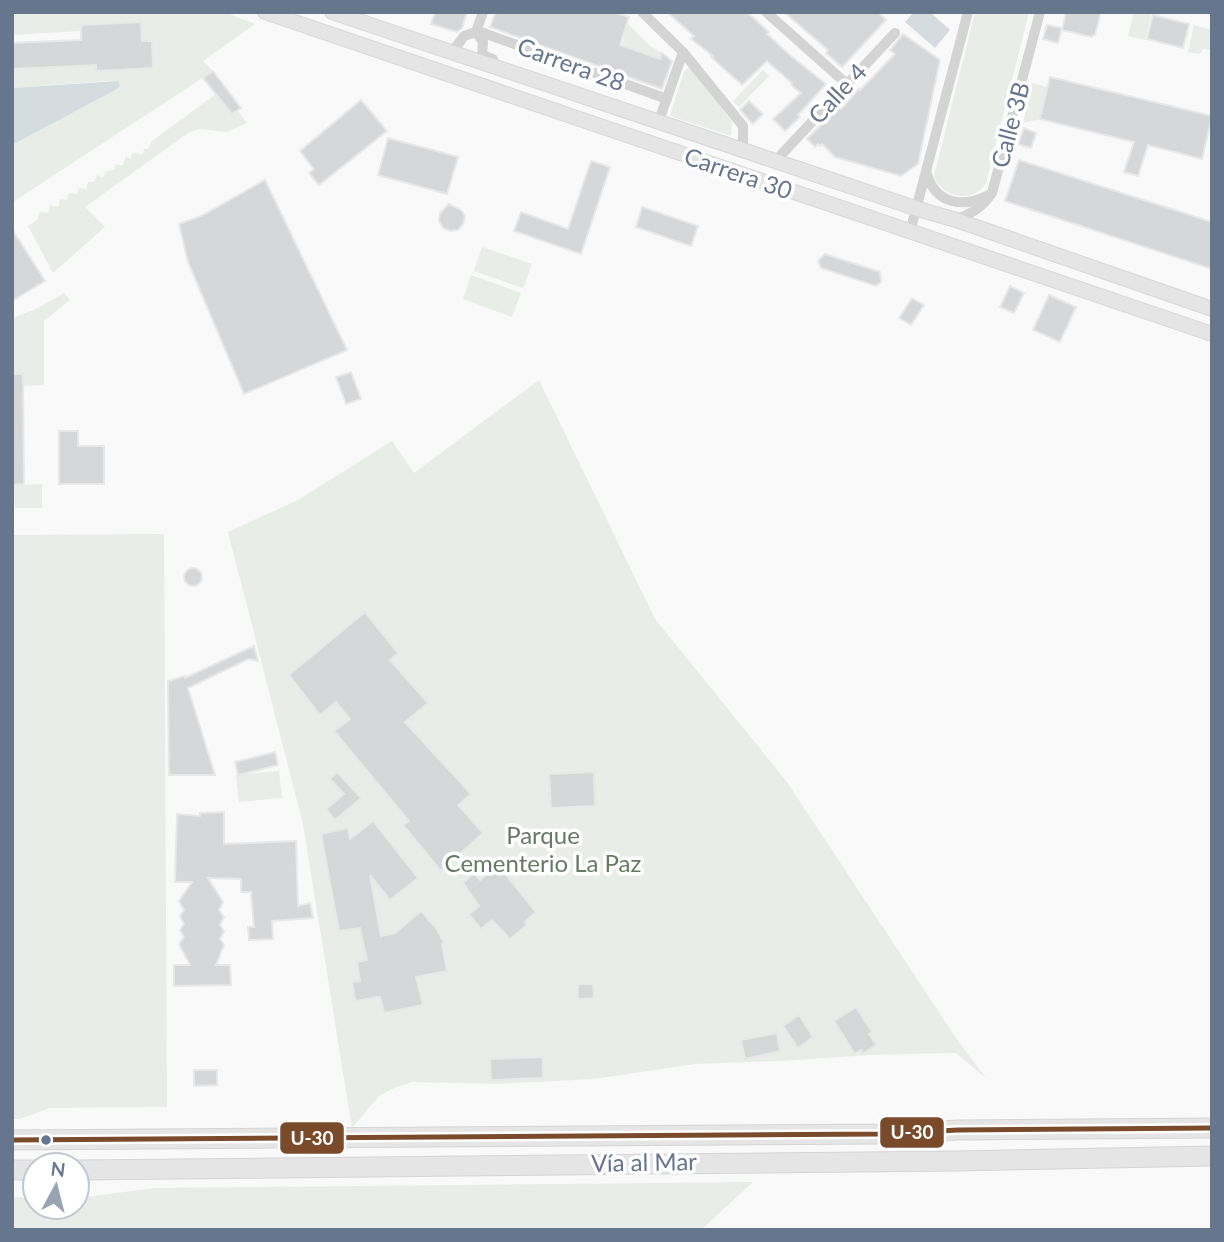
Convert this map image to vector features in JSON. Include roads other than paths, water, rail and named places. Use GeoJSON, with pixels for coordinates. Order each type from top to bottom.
{"type":"FeatureCollection","features":[{"type":"Feature","properties":{"kind":"highway","name":"Vía al Mar"},"geometry":{"type":"LineString","coordinates":[[12,1140],[868,1134],[958,1129],[1212,1128]]}},
{"type":"Feature","properties":{"kind":"highway","name":"Vía al Mar"},"geometry":{"type":"LineString","coordinates":[[91,1170],[1212,1156]]}},
{"type":"Feature","properties":{"kind":"main road","name":"Carrera 30"},"geometry":{"type":"LineString","coordinates":[[265,12],[1212,334]]}},
{"type":"Feature","properties":{"kind":"main road","name":"Carrera 30"},"geometry":{"type":"LineString","coordinates":[[332,12],[956,220],[1212,309]]}},
{"type":"Feature","properties":{"kind":"main road"},"geometry":{"type":"LineString","coordinates":[[947,243],[956,220]]}},
{"type":"Feature","properties":{"kind":"street"},"geometry":{"type":"LineString","coordinates":[[453,51],[464,36],[476,31],[483,12]]}},
{"type":"Feature","properties":{"kind":"street"},"geometry":{"type":"LineString","coordinates":[[642,12],[683,52],[743,126],[743,142]]}},
{"type":"Feature","properties":{"kind":"street"},"geometry":{"type":"LineString","coordinates":[[766,12],[848,85]]}},
{"type":"Feature","properties":{"kind":"street"},"geometry":{"type":"LineString","coordinates":[[910,232],[968,12]]}},
{"type":"Feature","properties":{"kind":"street","name":"Calle 3B"},"geometry":{"type":"LineString","coordinates":[[956,220],[975,211],[992,193],[1041,12]]}},
{"type":"Feature","properties":{"kind":"street"},"geometry":{"type":"LineString","coordinates":[[476,31],[484,41],[482,55],[858,189]]}},
{"type":"Feature","properties":{"kind":"street","name":"Carrera 28"},"geometry":{"type":"LineString","coordinates":[[476,31],[667,99]]}},
{"type":"Feature","properties":{"kind":"street","name":"Calle 4"},"geometry":{"type":"LineString","coordinates":[[781,155],[895,33]]}},
{"type":"Feature","properties":{"kind":"street"},"geometry":{"type":"LineString","coordinates":[[661,115],[683,52]]}},
{"type":"Feature","properties":{"kind":"street"},"geometry":{"type":"LineString","coordinates":[[927,172],[930,184],[939,195],[953,203],[969,203],[992,193]]}},
{"type":"Feature","properties":{"kind":"park label","name":"Parque Cementerio La Paz"},"geometry":{"type":"Point","coordinates":[543,850]}}]}
